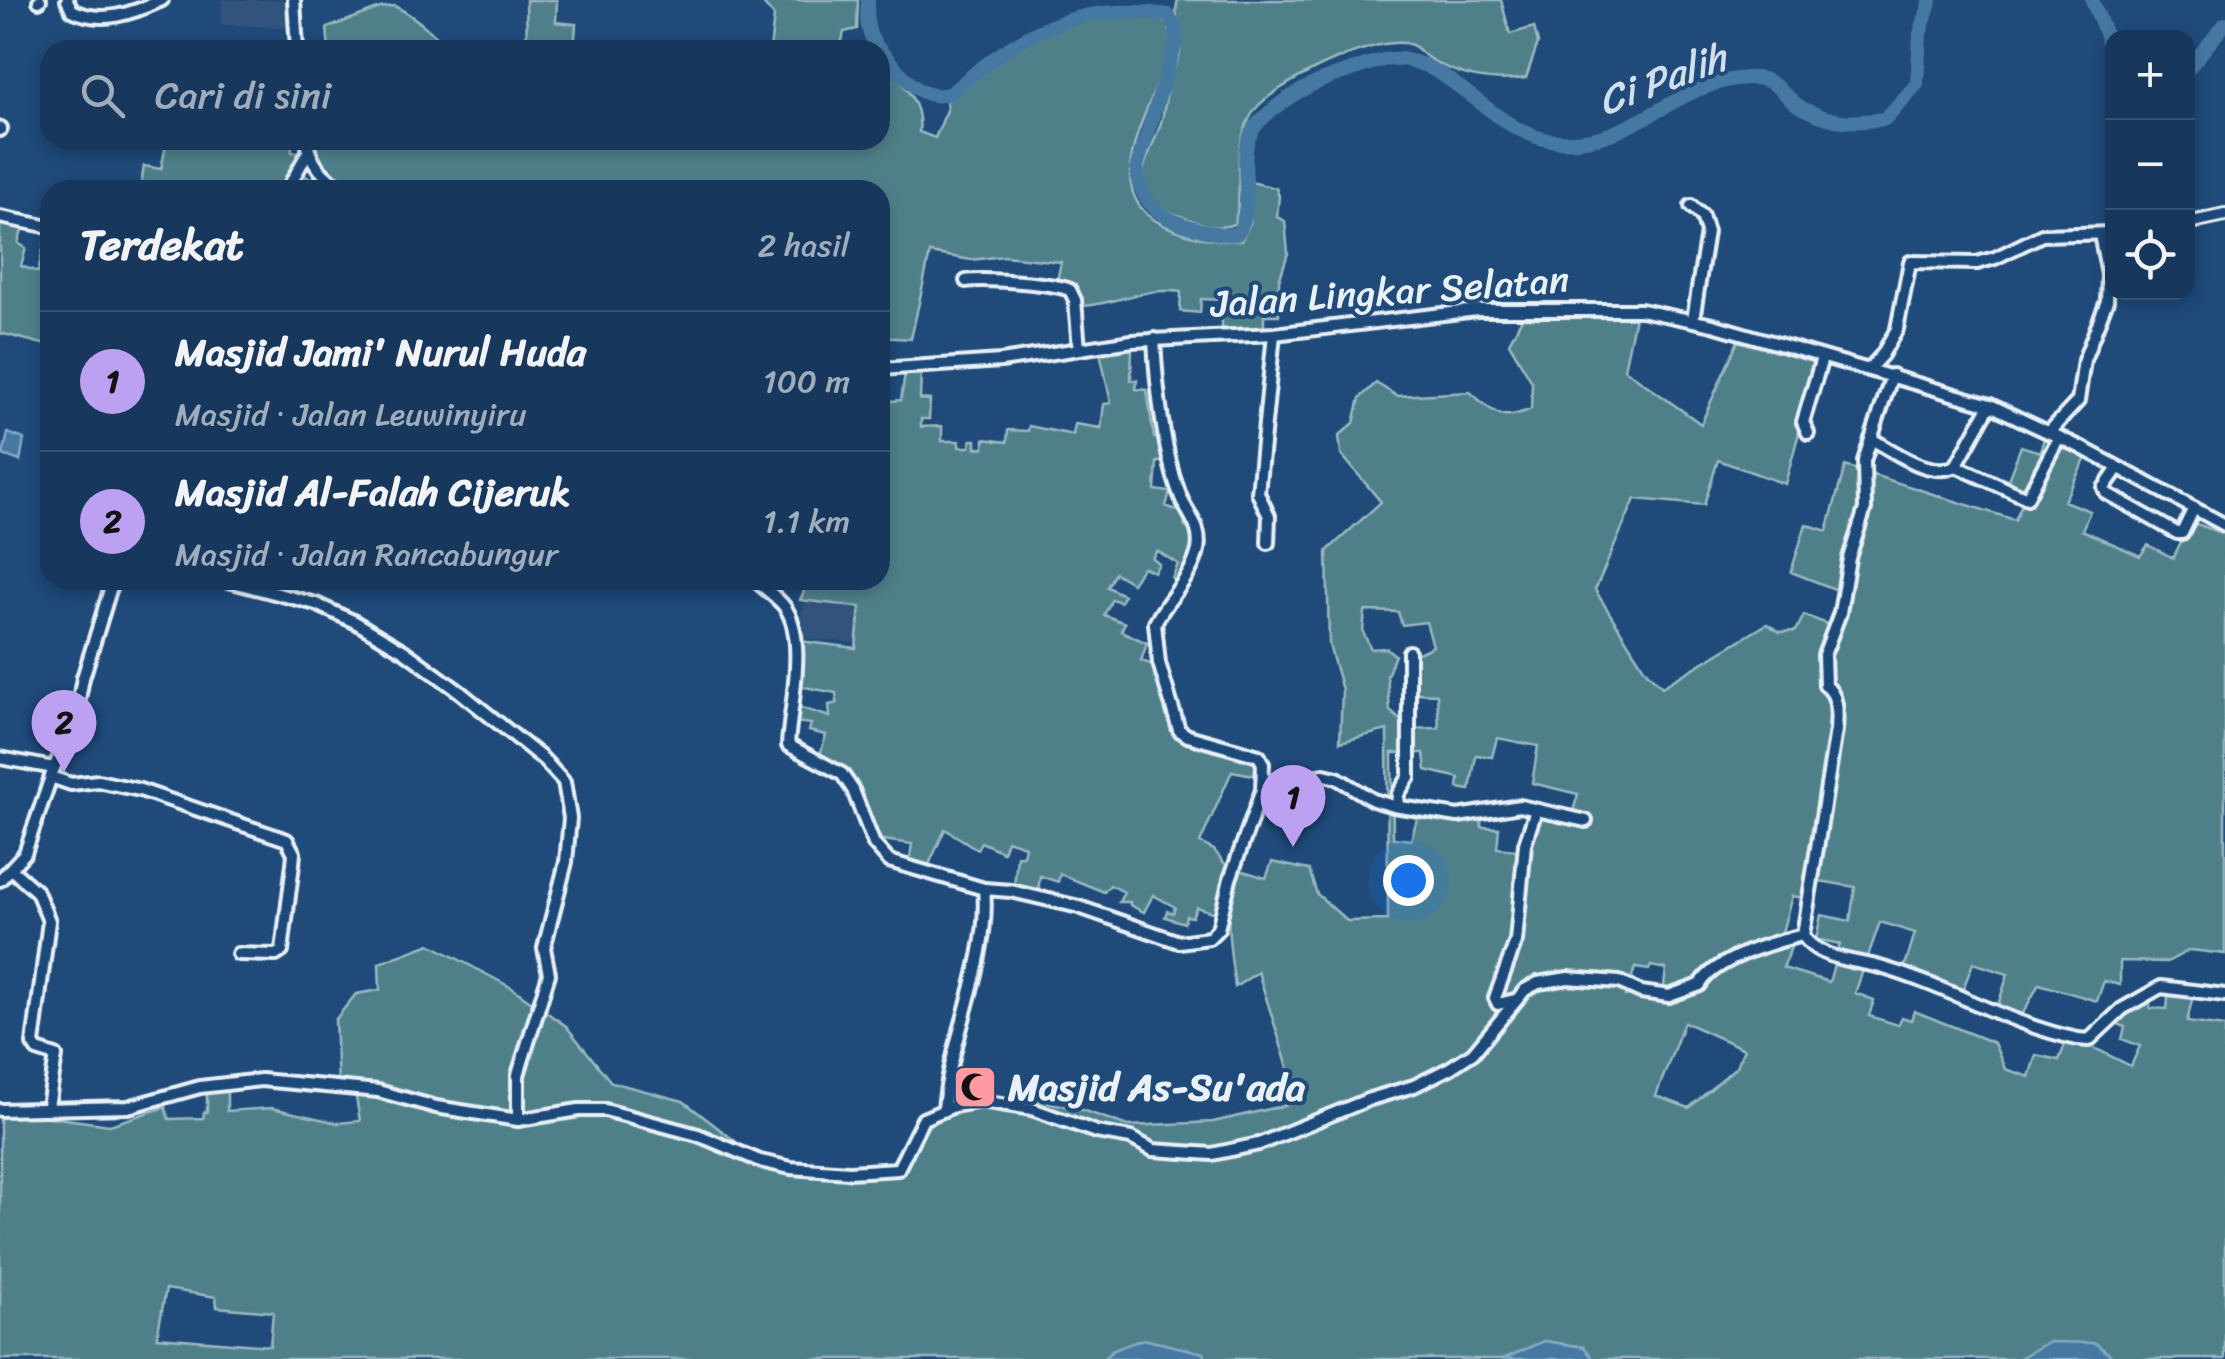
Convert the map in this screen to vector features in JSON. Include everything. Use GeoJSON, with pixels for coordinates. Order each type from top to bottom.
{"type":"FeatureCollection","features":[{"type":"Feature","properties":{"kind":"street"},"geometry":{"type":"LineString","coordinates":[[67,0],[72,10],[95,17],[121,16],[162,0]]}},
{"type":"Feature","properties":{"kind":"street"},"geometry":{"type":"LineString","coordinates":[[294,0],[296,40]]}},
{"type":"Feature","properties":{"kind":"street"},"geometry":{"type":"LineString","coordinates":[[292,180],[305,150]]}},
{"type":"Feature","properties":{"kind":"street"},"geometry":{"type":"LineString","coordinates":[[309,150],[330,180]]}},
{"type":"Feature","properties":{"kind":"street"},"geometry":{"type":"LineString","coordinates":[[1691,206],[1702,216],[1707,232],[1693,320]]}},
{"type":"Feature","properties":{"kind":"street"},"geometry":{"type":"LineString","coordinates":[[2195,221],[2225,215]]}},
{"type":"Feature","properties":{"kind":"street"},"geometry":{"type":"LineString","coordinates":[[0,217],[40,225]]}},
{"type":"Feature","properties":{"kind":"street"},"geometry":{"type":"LineString","coordinates":[[1871,440],[1924,466],[1937,470],[1956,466],[2026,498],[2054,434],[2078,401],[2084,360],[2107,301],[2108,275],[2100,234]]}},
{"type":"Feature","properties":{"kind":"street"},"geometry":{"type":"LineString","coordinates":[[1868,369],[1882,355],[1897,329],[1910,262],[1977,262],[1995,258],[2042,235],[2105,234]]}},
{"type":"Feature","properties":{"kind":"street"},"geometry":{"type":"LineString","coordinates":[[966,281],[1056,285],[1070,290],[1075,300],[1079,349]]}},
{"type":"Feature","properties":{"kind":"street","name":"Jalan Lingkar Selatan"},"geometry":{"type":"LineString","coordinates":[[890,368],[1000,362],[1154,339],[1274,334],[1477,310],[1627,309],[1693,320],[1990,404],[2225,525]]}},
{"type":"Feature","properties":{"kind":"street"},"geometry":{"type":"LineString","coordinates":[[1268,543],[1269,516],[1258,493],[1274,334]]}},
{"type":"Feature","properties":{"kind":"street"},"geometry":{"type":"LineString","coordinates":[[765,590],[787,610],[792,630],[796,674],[788,745],[842,774],[853,790],[874,844],[889,862],[984,889],[1011,891],[1079,907],[1179,942],[1209,938],[1218,929],[1230,879],[1264,780],[1262,759],[1255,754],[1181,732],[1160,663],[1155,623],[1175,596],[1199,547],[1197,528],[1174,476],[1158,393],[1154,339]]}},
{"type":"Feature","properties":{"kind":"street"},"geometry":{"type":"LineString","coordinates":[[1808,433],[1803,422],[1822,358]]}},
{"type":"Feature","properties":{"kind":"street"},"geometry":{"type":"LineString","coordinates":[[1892,375],[1862,472],[1865,509],[1849,558],[1840,613],[1824,656],[1825,685],[1834,692],[1837,718],[1803,935],[1807,942],[1830,954],[1888,970],[1998,1015],[2078,1040],[2089,1040],[2122,1009],[2160,987],[2225,995]]}},
{"type":"Feature","properties":{"kind":"street"},"geometry":{"type":"LineString","coordinates":[[1956,466],[1990,404]]}},
{"type":"Feature","properties":{"kind":"street"},"geometry":{"type":"LineString","coordinates":[[2118,468],[2104,488],[2106,493],[2176,533],[2182,532],[2194,508]]}},
{"type":"Feature","properties":{"kind":"street"},"geometry":{"type":"LineString","coordinates":[[0,880],[25,853],[52,773],[74,725],[83,678],[110,590]]}},
{"type":"Feature","properties":{"kind":"street"},"geometry":{"type":"LineString","coordinates":[[263,590],[316,604],[404,651],[460,692],[564,782],[570,818],[566,862],[544,948],[549,974],[518,1075],[518,1120]]}},
{"type":"Feature","properties":{"kind":"street"},"geometry":{"type":"LineString","coordinates":[[1397,806],[1398,794],[1408,777],[1409,652]]}},
{"type":"Feature","properties":{"kind":"street"},"geometry":{"type":"LineString","coordinates":[[0,758],[52,773],[70,784],[104,782],[140,790],[287,840],[294,852],[282,951],[276,955],[238,954]]}},
{"type":"Feature","properties":{"kind":"street"},"geometry":{"type":"LineString","coordinates":[[1264,780],[1289,782],[1330,776],[1373,800],[1397,806],[1458,816],[1520,806],[1586,821]]}},
{"type":"Feature","properties":{"kind":"street"},"geometry":{"type":"LineString","coordinates":[[1519,998],[1498,1004],[1495,998],[1516,941],[1525,844],[1536,810]]}},
{"type":"Feature","properties":{"kind":"street"},"geometry":{"type":"LineString","coordinates":[[10,869],[37,892],[50,921],[33,1044],[36,1050],[56,1055],[48,1107]]}},
{"type":"Feature","properties":{"kind":"street"},"geometry":{"type":"LineString","coordinates":[[944,1109],[978,950],[984,889]]}},
{"type":"Feature","properties":{"kind":"street"},"geometry":{"type":"LineString","coordinates":[[0,1110],[128,1107],[200,1087],[262,1080],[378,1091],[436,1107],[518,1120],[604,1110],[698,1135],[760,1162],[808,1170],[874,1172],[898,1169],[918,1124],[944,1109],[982,1101],[1058,1117],[1096,1132],[1131,1138],[1153,1150],[1212,1154],[1259,1144],[1414,1086],[1450,1068],[1474,1054],[1526,990],[1538,983],[1568,978],[1619,982],[1641,992],[1669,996],[1700,986],[1707,973],[1745,955],[1803,935]]}},
{"type":"Feature","properties":{"kind":"shaded area"},"geometry":{"type":"Polygon","coordinates":[[[222,0],[290,0],[291,28],[220,24],[222,0]]]}},
{"type":"Feature","properties":{"kind":"shaded area"},"geometry":{"type":"Polygon","coordinates":[[[8,433],[24,439],[20,461],[3,455],[8,433]]]}},
{"type":"Feature","properties":{"kind":"shaded area"},"geometry":{"type":"Polygon","coordinates":[[[807,601],[860,607],[857,643],[798,638],[807,601]]]}},
{"type":"Feature","properties":{"kind":"shaded area"},"geometry":{"type":"Polygon","coordinates":[[[1143,1339],[1204,1353],[1206,1359],[1103,1359],[1113,1350],[1143,1339]]]}},
{"type":"Feature","properties":{"kind":"shaded area"},"geometry":{"type":"Polygon","coordinates":[[[1544,1341],[1584,1347],[1593,1359],[1503,1359],[1544,1341]]]}},
{"type":"Feature","properties":{"kind":"shaded area"},"geometry":{"type":"Polygon","coordinates":[[[2048,1342],[2095,1343],[2115,1359],[2018,1359],[2048,1342]]]}},
{"type":"Feature","properties":{"kind":"green space"},"geometry":{"type":"Polygon","coordinates":[[[526,0],[557,0],[556,22],[576,24],[575,40],[527,40],[526,0]]]}},
{"type":"Feature","properties":{"kind":"green space"},"geometry":{"type":"Polygon","coordinates":[[[760,0],[858,0],[857,29],[844,32],[842,40],[771,40],[774,16],[760,0]]]}},
{"type":"Feature","properties":{"kind":"green space"},"geometry":{"type":"Polygon","coordinates":[[[1178,0],[1501,0],[1510,34],[1534,27],[1538,43],[1526,78],[1501,80],[1465,74],[1430,59],[1412,45],[1397,43],[1355,52],[1309,72],[1270,96],[1250,118],[1241,143],[1234,224],[1215,226],[1162,208],[1143,188],[1145,164],[1180,52],[1178,0]]]}},
{"type":"Feature","properties":{"kind":"green space"},"geometry":{"type":"Polygon","coordinates":[[[394,6],[439,40],[328,40],[327,28],[394,6]]]}},
{"type":"Feature","properties":{"kind":"green space"},"geometry":{"type":"Polygon","coordinates":[[[1108,7],[1161,18],[1171,41],[1132,156],[1131,185],[1143,210],[1190,235],[1241,241],[1250,223],[1251,182],[1276,188],[1277,217],[1285,221],[1288,253],[1279,281],[1279,315],[1264,315],[1264,329],[1222,332],[1222,300],[1201,299],[1200,313],[1180,311],[1181,292],[1154,292],[1079,306],[1075,288],[1057,281],[1061,262],[1004,256],[971,260],[930,253],[911,339],[890,338],[890,180],[347,180],[322,165],[317,150],[890,150],[890,70],[914,101],[919,132],[935,138],[947,110],[946,101],[1002,54],[1044,26],[1108,7]]]}},
{"type":"Feature","properties":{"kind":"green space"},"geometry":{"type":"Polygon","coordinates":[[[165,150],[300,152],[285,180],[142,180],[144,166],[161,169],[165,150]]]}},
{"type":"Feature","properties":{"kind":"green space"},"geometry":{"type":"Polygon","coordinates":[[[300,172],[310,179],[316,174],[323,180],[296,180],[300,172]]]}},
{"type":"Feature","properties":{"kind":"green space"},"geometry":{"type":"Polygon","coordinates":[[[0,221],[23,227],[18,243],[26,248],[21,266],[38,272],[40,263],[40,343],[0,333],[0,221]]]}},
{"type":"Feature","properties":{"kind":"green space"},"geometry":{"type":"Polygon","coordinates":[[[1635,317],[1624,369],[1701,424],[1738,341],[1818,363],[1785,484],[1718,460],[1704,505],[1635,499],[1595,590],[1646,671],[1662,687],[1767,624],[1780,632],[1796,631],[1804,615],[1832,626],[1840,591],[1791,572],[1806,524],[1827,531],[1845,466],[2015,520],[2025,497],[2004,490],[2021,446],[2040,452],[2045,435],[2087,456],[2064,501],[2090,511],[2082,530],[2140,556],[2148,545],[2173,558],[2191,522],[2225,534],[2225,954],[2190,950],[2167,962],[2120,961],[2120,985],[2104,981],[2097,1001],[2039,984],[2021,1017],[1998,1005],[2008,974],[1973,963],[1963,989],[1904,969],[1915,933],[1880,922],[1855,993],[1874,1000],[1869,1016],[1898,1025],[1902,1017],[1911,1020],[1914,1011],[1994,1043],[2005,1069],[2029,1077],[2036,1055],[2059,1060],[2066,1042],[2082,1048],[2088,1045],[2131,1066],[2140,1046],[2122,1039],[2125,1027],[2116,1023],[2150,998],[2150,1008],[2167,1009],[2169,988],[2194,991],[2187,1022],[2225,1027],[2225,1359],[2115,1359],[2095,1343],[2018,1359],[1593,1359],[1584,1347],[1544,1341],[1503,1359],[1206,1359],[1204,1353],[1113,1350],[1103,1359],[0,1359],[0,1118],[27,1114],[110,1125],[165,1107],[169,1119],[203,1118],[207,1094],[227,1087],[227,1111],[272,1108],[338,1123],[360,1121],[354,1086],[338,1084],[335,1020],[356,994],[380,990],[379,963],[430,944],[512,988],[566,1026],[611,1082],[683,1101],[756,1157],[786,1166],[890,1166],[917,1118],[961,1100],[1019,1096],[1079,1109],[1128,1126],[1213,1122],[1291,1104],[1290,1074],[1258,972],[1235,987],[1229,914],[1240,870],[1266,878],[1272,862],[1309,870],[1317,894],[1347,921],[1388,920],[1387,730],[1340,742],[1342,690],[1329,645],[1327,551],[1381,502],[1341,454],[1339,436],[1354,423],[1360,398],[1376,383],[1397,396],[1470,392],[1504,415],[1531,409],[1532,382],[1509,343],[1522,318],[1635,317]],[[1365,611],[1363,632],[1371,649],[1386,648],[1395,655],[1387,676],[1390,711],[1410,729],[1439,728],[1437,694],[1414,693],[1415,678],[1405,677],[1416,654],[1433,646],[1426,622],[1402,625],[1398,612],[1365,611]],[[1497,738],[1492,757],[1476,755],[1470,790],[1458,788],[1459,778],[1426,770],[1424,753],[1392,753],[1393,838],[1411,840],[1418,815],[1480,817],[1482,827],[1499,828],[1497,848],[1524,851],[1535,824],[1549,817],[1571,818],[1578,794],[1532,783],[1538,746],[1497,738]],[[1808,879],[1803,898],[1792,896],[1778,947],[1793,942],[1783,968],[1829,982],[1840,944],[1816,939],[1821,915],[1850,921],[1855,887],[1808,879]],[[1651,966],[1649,970],[1635,968],[1625,996],[1663,994],[1666,969],[1651,966]],[[1684,1022],[1656,1096],[1689,1108],[1736,1067],[1744,1049],[1684,1022]],[[166,1289],[157,1337],[270,1346],[273,1312],[217,1307],[216,1297],[166,1289]]]}},
{"type":"Feature","properties":{"kind":"green space"},"geometry":{"type":"Polygon","coordinates":[[[1132,348],[1131,380],[1137,380],[1136,389],[1147,390],[1154,438],[1160,438],[1162,462],[1157,462],[1155,490],[1170,492],[1166,506],[1188,515],[1184,526],[1194,533],[1196,548],[1180,584],[1172,578],[1178,564],[1157,551],[1152,558],[1159,564],[1154,572],[1143,567],[1132,583],[1115,573],[1107,587],[1124,595],[1120,602],[1112,599],[1104,615],[1125,623],[1121,631],[1147,643],[1141,661],[1157,666],[1174,737],[1254,757],[1258,776],[1232,771],[1200,843],[1214,850],[1229,869],[1218,914],[1196,907],[1184,923],[1165,917],[1175,907],[1153,895],[1144,912],[1130,902],[1119,902],[1124,892],[1110,885],[1104,892],[1060,874],[1058,882],[1040,876],[1038,893],[1014,888],[1017,856],[1023,856],[1025,846],[1007,840],[1003,852],[981,842],[977,849],[945,829],[927,869],[909,864],[912,844],[876,839],[857,790],[819,758],[826,735],[809,731],[811,724],[794,722],[795,706],[830,717],[829,705],[837,703],[836,693],[799,686],[799,641],[856,648],[860,607],[800,600],[805,590],[890,590],[890,401],[901,400],[905,373],[921,372],[920,399],[930,400],[929,419],[921,419],[921,427],[942,426],[942,441],[959,441],[959,447],[970,447],[971,440],[976,440],[976,448],[984,448],[984,439],[1007,442],[1008,430],[1028,431],[1029,426],[1073,435],[1075,424],[1101,428],[1104,404],[1111,403],[1100,352],[1132,348]]]}},
{"type":"Feature","properties":{"kind":"waterway","name":"Ci Palih"},"geometry":{"type":"LineString","coordinates":[[868,0],[868,27],[873,40]]}},
{"type":"Feature","properties":{"kind":"waterway","name":"Ci Palih"},"geometry":{"type":"LineString","coordinates":[[890,61],[911,84],[940,95],[951,93],[999,55],[1049,27],[1104,13],[1168,15],[1176,28],[1176,43],[1137,166],[1138,179],[1147,200],[1174,221],[1217,233],[1237,234],[1246,206],[1245,160],[1251,132],[1280,104],[1301,91],[1368,64],[1390,59],[1412,61],[1453,82],[1513,126],[1557,141],[1609,134],[1697,90],[1747,78],[1766,80],[1804,109],[1835,120],[1885,119],[1917,84],[1920,34],[1931,0]]}},
{"type":"Feature","properties":{"kind":"waterway","name":"Ci Palih"},"geometry":{"type":"LineString","coordinates":[[2092,0],[2105,33]]}},
{"type":"Feature","properties":{"kind":"waterway","name":"Ci Palih"},"geometry":{"type":"LineString","coordinates":[[2195,60],[2225,24]]}},
{"type":"Feature","properties":{"kind":"place","name":"Masjid Al-Falah Cijeruk"},"geometry":{"type":"Point","coordinates":[64,772]}},
{"type":"Feature","properties":{"kind":"place","name":"Masjid Jami' Nurul Huda"},"geometry":{"type":"Point","coordinates":[1293,847]}},
{"type":"Feature","properties":{"kind":"place","name":"Masjid As-Su'ada"},"geometry":{"type":"Point","coordinates":[975,1087]}}]}
